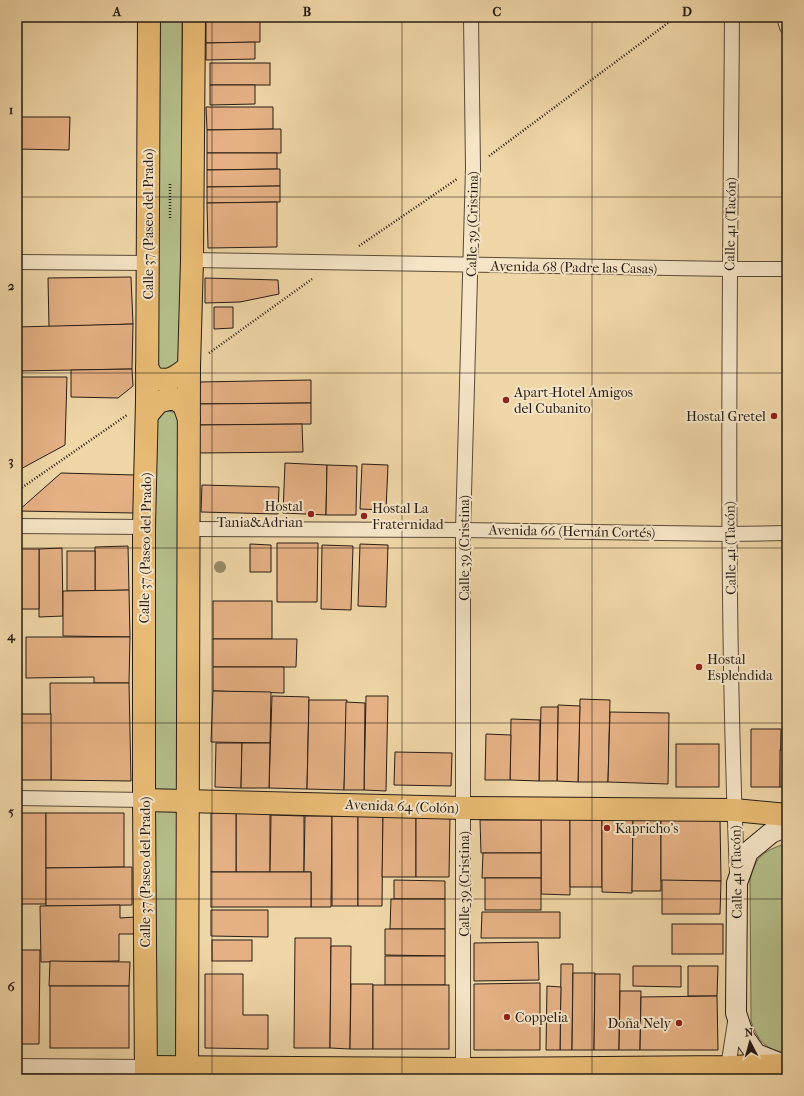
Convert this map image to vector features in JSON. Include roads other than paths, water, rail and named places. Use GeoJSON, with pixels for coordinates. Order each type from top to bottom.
{"type":"FeatureCollection","features":[{"type":"Feature","properties":{"kind":"main road","name":"Calle 37 (Paseo del Prado)"},"geometry":{"type":"LineString","coordinates":[[146,1073],[144,527],[147,415],[150,17]]}},
{"type":"Feature","properties":{"kind":"main road"},"geometry":{"type":"LineString","coordinates":[[187,1073],[189,419],[194,17]]}},
{"type":"Feature","properties":{"kind":"main road"},"geometry":{"type":"LineString","coordinates":[[147,368],[153,378],[170,380],[177,377],[190,367]]}},
{"type":"Feature","properties":{"kind":"main road"},"geometry":{"type":"LineString","coordinates":[[147,415],[158,402],[176,399],[184,405],[189,419]]}},
{"type":"Feature","properties":{"kind":"main road","name":"Avenida 64 (Colón)"},"geometry":{"type":"LineString","coordinates":[[144,800],[464,808],[734,810],[787,815]]}},
{"type":"Feature","properties":{"kind":"main road"},"geometry":{"type":"LineString","coordinates":[[146,1073],[728,1073],[786,1065]]}},
{"type":"Feature","properties":{"kind":"street","name":"Calle 39 (Cristina)"},"geometry":{"type":"LineString","coordinates":[[463,1074],[463,530],[473,168],[471,17]]}},
{"type":"Feature","properties":{"kind":"street","name":"Calle 41 (Tacón)"},"geometry":{"type":"LineString","coordinates":[[728,1073],[736,1012],[737,883],[734,810],[729,534],[732,17]]}},
{"type":"Feature","properties":{"kind":"street"},"geometry":{"type":"LineString","coordinates":[[784,17],[787,27]]}},
{"type":"Feature","properties":{"kind":"street","name":"Avenida 68 (Padre las Casas)"},"geometry":{"type":"LineString","coordinates":[[192,260],[730,270],[787,269]]}},
{"type":"Feature","properties":{"kind":"street"},"geometry":{"type":"LineString","coordinates":[[17,262],[148,263]]}},
{"type":"Feature","properties":{"kind":"street"},"geometry":{"type":"LineString","coordinates":[[17,526],[144,527]]}},
{"type":"Feature","properties":{"kind":"street","name":"Avenida 66 (Hernán Cortés)"},"geometry":{"type":"LineString","coordinates":[[189,529],[463,530],[729,534],[787,533]]}},
{"type":"Feature","properties":{"kind":"street","name":"Avenida 64 (Colón)"},"geometry":{"type":"LineString","coordinates":[[17,798],[144,800]]}},
{"type":"Feature","properties":{"kind":"street"},"geometry":{"type":"LineString","coordinates":[[737,883],[748,852],[771,833],[787,826]]}},
{"type":"Feature","properties":{"kind":"street"},"geometry":{"type":"LineString","coordinates":[[736,1012],[744,1037],[756,1054],[786,1065]]}},
{"type":"Feature","properties":{"kind":"street"},"geometry":{"type":"LineString","coordinates":[[17,1066],[146,1073]]}},
{"type":"Feature","properties":{"kind":"place","name":"Apart-Hotel Amigos del Cubanito"},"geometry":{"type":"Point","coordinates":[506,400]}},
{"type":"Feature","properties":{"kind":"place","name":"Hostal Gretel"},"geometry":{"type":"Point","coordinates":[774,416]}},
{"type":"Feature","properties":{"kind":"place","name":"Hostal Tania&Adrian"},"geometry":{"type":"Point","coordinates":[311,514]}},
{"type":"Feature","properties":{"kind":"place","name":"Hostal La Fraternidad"},"geometry":{"type":"Point","coordinates":[364,516]}},
{"type":"Feature","properties":{"kind":"place","name":"Hostal Esplendida"},"geometry":{"type":"Point","coordinates":[699,667]}},
{"type":"Feature","properties":{"kind":"place","name":"Kapricho's"},"geometry":{"type":"Point","coordinates":[607,828]}},
{"type":"Feature","properties":{"kind":"place","name":"Coppelia"},"geometry":{"type":"Point","coordinates":[507,1017]}},
{"type":"Feature","properties":{"kind":"place","name":"Doña Nely"},"geometry":{"type":"Point","coordinates":[679,1023]}}]}
